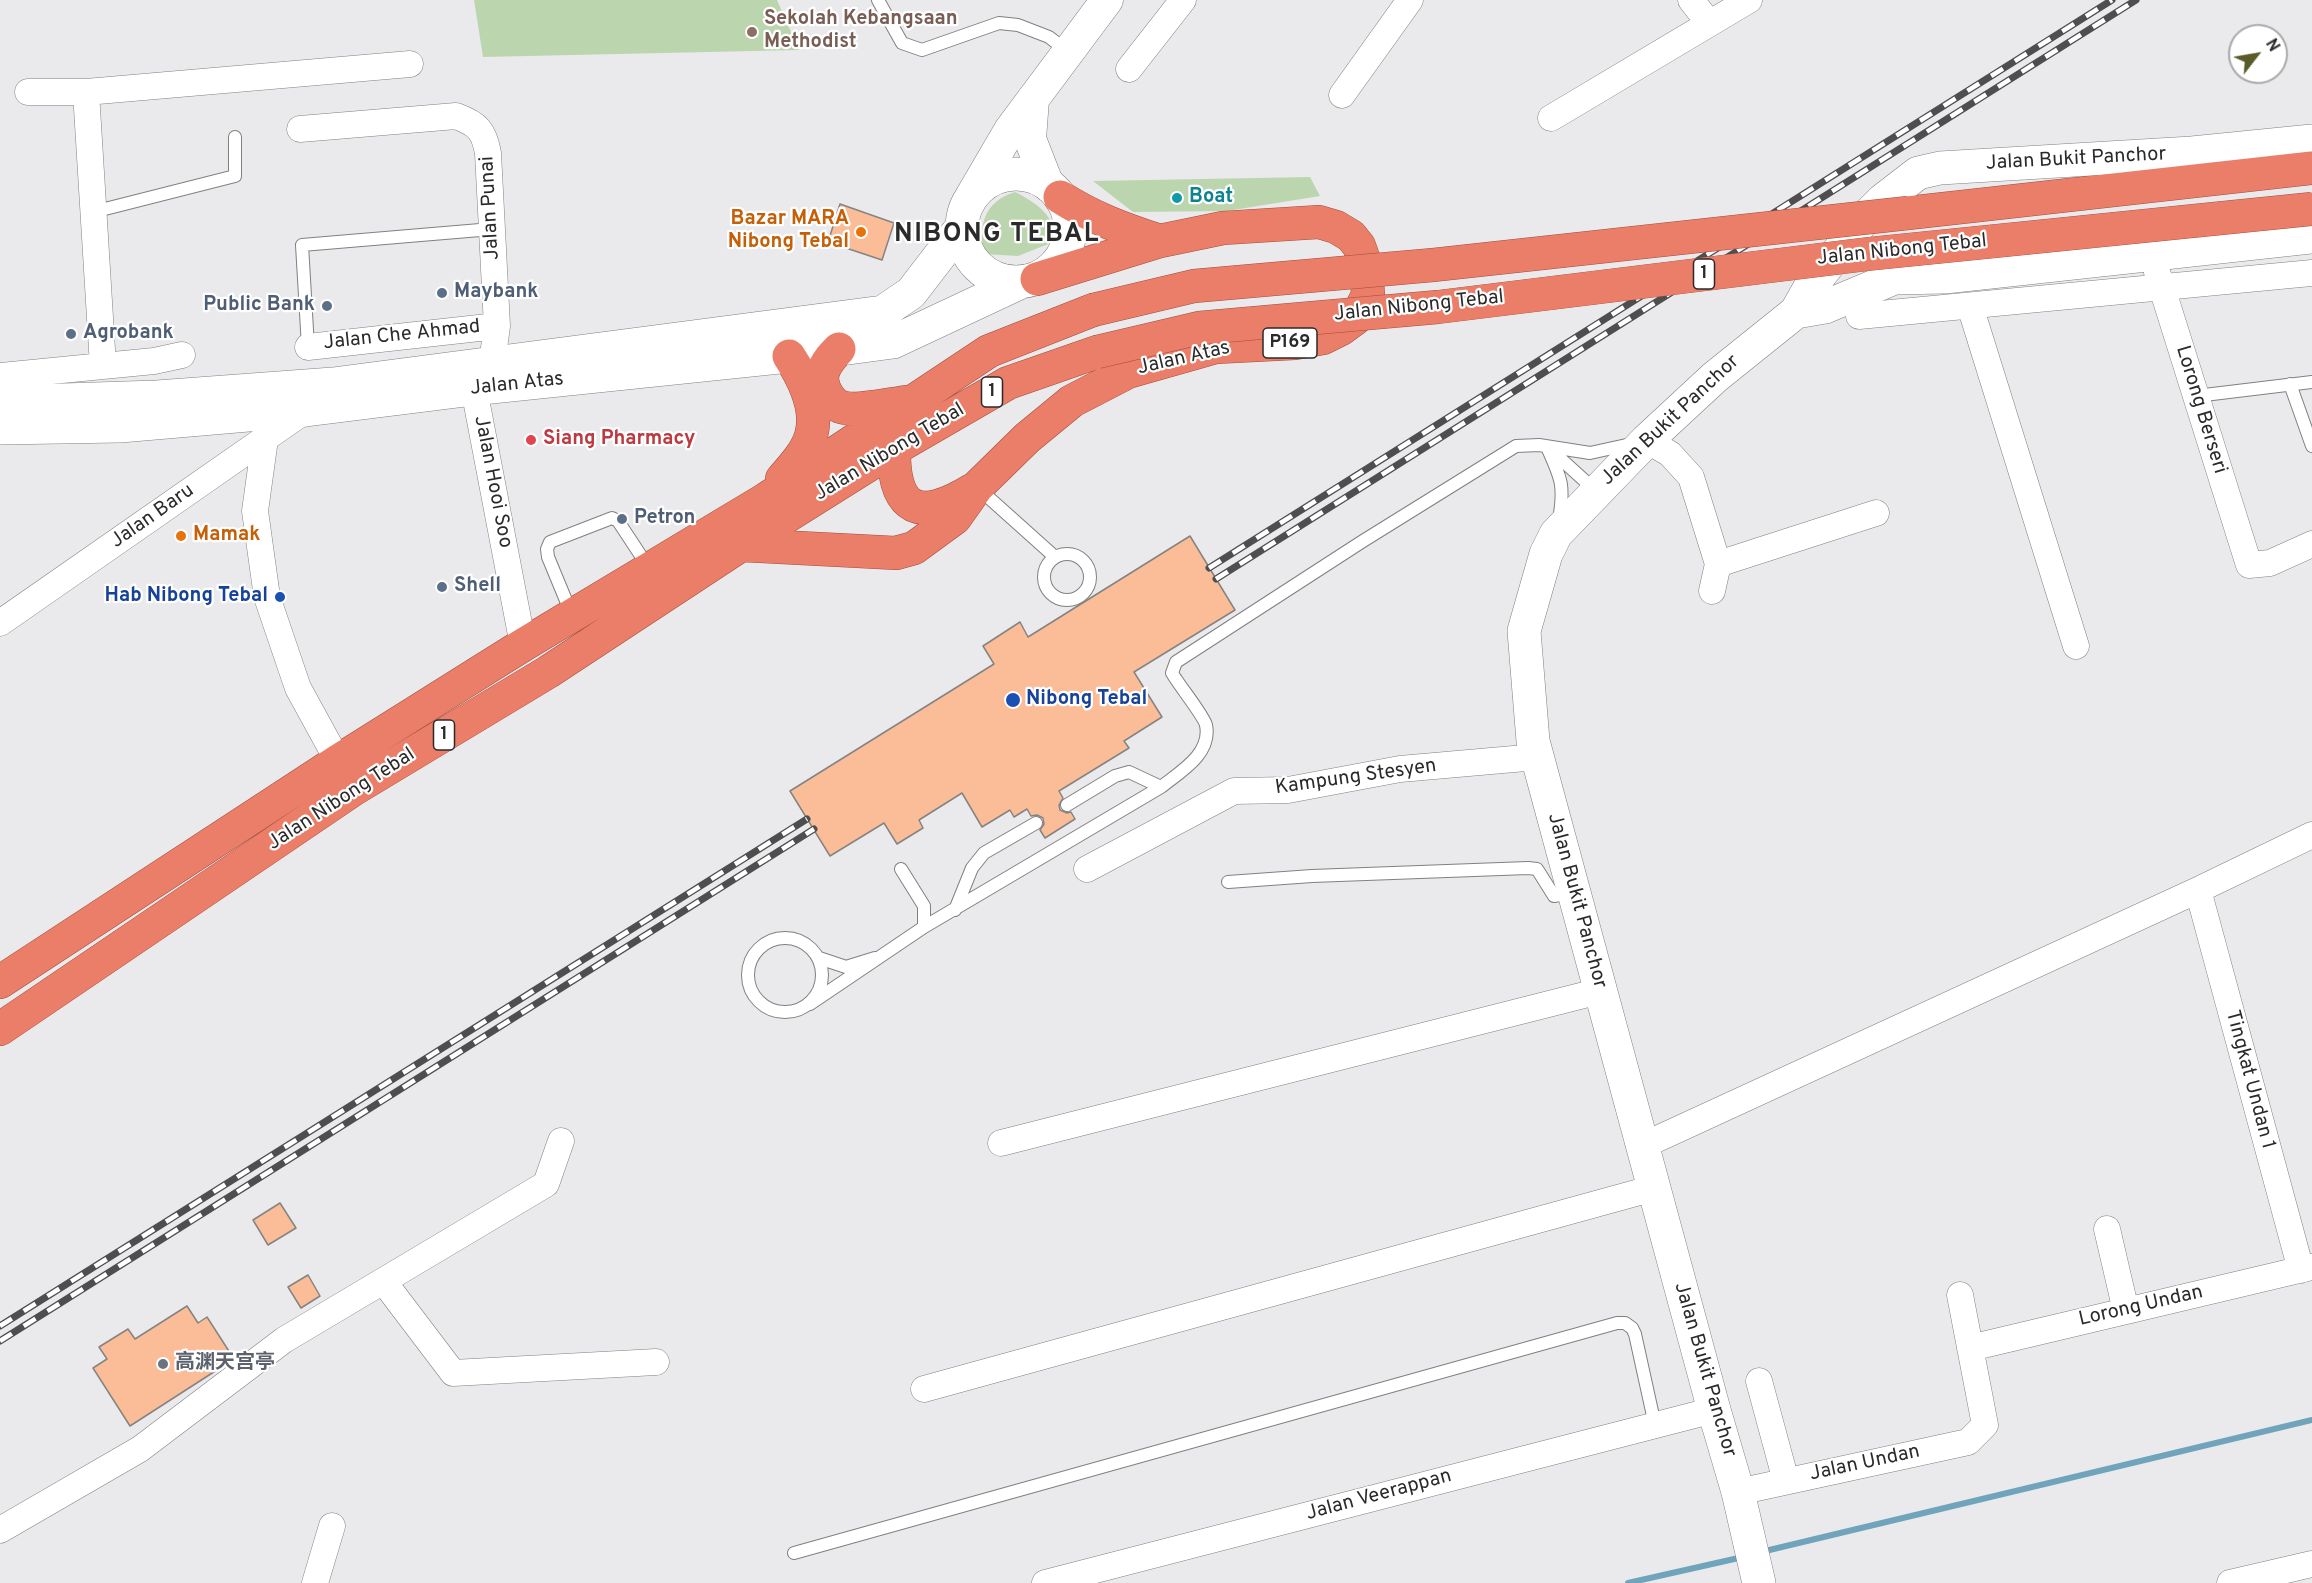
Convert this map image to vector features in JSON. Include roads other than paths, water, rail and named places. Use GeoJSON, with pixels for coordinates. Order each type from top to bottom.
{"type":"FeatureCollection","features":[{"type":"Feature","properties":{"kind":"highway","name":"Jalan Nibong Tebal"},"geometry":{"type":"LineString","coordinates":[[0,981],[338,761],[524,645],[766,500],[989,351],[1093,310],[1194,286],[1433,265],[2312,168]]}},
{"type":"Feature","properties":{"kind":"highway","name":"Jalan Atas"},"geometry":{"type":"LineString","coordinates":[[1054,191],[1084,213],[1114,227],[1160,241]]}},
{"type":"Feature","properties":{"kind":"highway","name":"Jalan Nibong Tebal"},"geometry":{"type":"LineString","coordinates":[[0,1029],[354,789],[548,672],[741,545],[894,449],[1008,383],[1098,352],[1199,328],[1438,307],[1868,254],[2312,209]]}},
{"type":"Feature","properties":{"kind":"highway","name":"Jalan Atas"},"geometry":{"type":"LineString","coordinates":[[977,487],[1028,438],[1072,401],[1128,372],[1216,347],[1295,343],[1323,338],[1356,318],[1368,295],[1366,266],[1359,246],[1351,236],[1336,227],[1319,222],[1223,228],[1160,241],[1029,281]]}},
{"type":"Feature","properties":{"kind":"highway"},"geometry":{"type":"LineString","coordinates":[[839,349],[829,359],[823,373],[827,394],[835,403],[844,408],[911,402]]}},
{"type":"Feature","properties":{"kind":"highway"},"geometry":{"type":"LineString","coordinates":[[766,500],[802,456],[812,435],[810,396],[789,356]]}},
{"type":"Feature","properties":{"kind":"highway"},"geometry":{"type":"LineString","coordinates":[[894,449],[894,475],[903,498],[916,507],[933,506],[957,499],[977,487]]}},
{"type":"Feature","properties":{"kind":"highway","name":"P169"},"geometry":{"type":"LineString","coordinates":[[741,545],[896,553],[914,548],[955,518],[977,487]]}},
{"type":"Feature","properties":{"kind":"main road","name":"Jalan Bukit Panchor"},"geometry":{"type":"LineString","coordinates":[[1759,1582],[1738,1492],[1533,741],[1524,631],[1546,554],[1556,534],[1596,490],[1647,440],[1715,376],[1796,312],[1809,289],[1864,219],[1883,200],[1918,172],[1940,168],[2192,153],[2312,141]]}},
{"type":"Feature","properties":{"kind":"main road"},"geometry":{"type":"LineString","coordinates":[[1016,174],[1033,177],[1054,191],[1067,211],[1070,227],[1068,244],[1061,258],[1050,270],[1029,281],[1003,281],[986,274],[973,262],[964,246],[962,228],[964,210],[972,195],[985,183],[1000,176],[1016,174]]}},
{"type":"Feature","properties":{"kind":"main road"},"geometry":{"type":"LineString","coordinates":[[1864,219],[1864,237],[1869,254],[1879,268],[1894,278]]}},
{"type":"Feature","properties":{"kind":"main road","name":"Jalan Atas"},"geometry":{"type":"LineString","coordinates":[[0,428],[120,426],[306,410],[483,376],[883,312],[911,293],[962,228]]}},
{"type":"Feature","properties":{"kind":"main road","name":"Jalan Bukit Panchor"},"geometry":{"type":"LineString","coordinates":[[1796,312],[1825,307],[1894,278],[1945,277],[2312,237]]}},
{"type":"Feature","properties":{"kind":"main road","name":"Jalan Atas"},"geometry":{"type":"LineString","coordinates":[[0,402],[157,397],[789,356],[894,342],[1029,281]]}},
{"type":"Feature","properties":{"kind":"street"},"geometry":{"type":"LineString","coordinates":[[972,195],[1010,130],[1107,0]]}},
{"type":"Feature","properties":{"kind":"street"},"geometry":{"type":"LineString","coordinates":[[1129,69],[1183,0]]}},
{"type":"Feature","properties":{"kind":"street"},"geometry":{"type":"LineString","coordinates":[[1342,94],[1410,0]]}},
{"type":"Feature","properties":{"kind":"street"},"geometry":{"type":"LineString","coordinates":[[1691,0],[1709,23]]}},
{"type":"Feature","properties":{"kind":"street"},"geometry":{"type":"LineString","coordinates":[[1551,118],[1749,0]]}},
{"type":"Feature","properties":{"kind":"street"},"geometry":{"type":"LineString","coordinates":[[28,92],[86,92],[410,64]]}},
{"type":"Feature","properties":{"kind":"street"},"geometry":{"type":"LineString","coordinates":[[86,92],[103,366]]}},
{"type":"Feature","properties":{"kind":"street"},"geometry":{"type":"LineString","coordinates":[[1033,99],[1030,139],[1054,191]]}},
{"type":"Feature","properties":{"kind":"street","name":"Jalan Punai"},"geometry":{"type":"LineString","coordinates":[[300,129],[456,116],[472,122],[485,136],[488,153],[497,326],[483,376]]}},
{"type":"Feature","properties":{"kind":"street","name":"Lorong Berseri"},"geometry":{"type":"LineString","coordinates":[[2152,255],[2249,565],[2270,562],[2312,544]]}},
{"type":"Feature","properties":{"kind":"street"},"geometry":{"type":"LineString","coordinates":[[1859,316],[2312,273]]}},
{"type":"Feature","properties":{"kind":"street"},"geometry":{"type":"LineString","coordinates":[[1970,306],[2076,646]]}},
{"type":"Feature","properties":{"kind":"street","name":"Jalan Che Ahmad"},"geometry":{"type":"LineString","coordinates":[[308,347],[497,326]]}},
{"type":"Feature","properties":{"kind":"street"},"geometry":{"type":"LineString","coordinates":[[0,376],[154,361],[182,355]]}},
{"type":"Feature","properties":{"kind":"street"},"geometry":{"type":"LineString","coordinates":[[154,361],[157,397]]}},
{"type":"Feature","properties":{"kind":"street","name":"Jalan Hooi Soo"},"geometry":{"type":"LineString","coordinates":[[483,376],[524,645]]}},
{"type":"Feature","properties":{"kind":"street","name":"Jalan Baru"},"geometry":{"type":"LineString","coordinates":[[0,623],[306,410]]}},
{"type":"Feature","properties":{"kind":"street"},"geometry":{"type":"LineString","coordinates":[[265,440],[255,511],[267,597],[298,688],[338,761]]}},
{"type":"Feature","properties":{"kind":"street"},"geometry":{"type":"LineString","coordinates":[[1647,440],[1670,454],[1691,477],[1718,564],[1712,591]]}},
{"type":"Feature","properties":{"kind":"street"},"geometry":{"type":"LineString","coordinates":[[1718,564],[1875,513]]}},
{"type":"Feature","properties":{"kind":"street","name":"Kampung Stesyen"},"geometry":{"type":"LineString","coordinates":[[1087,869],[1234,791],[1288,790],[1401,769],[1537,757]]}},
{"type":"Feature","properties":{"kind":"street"},"geometry":{"type":"LineString","coordinates":[[1642,1146],[2198,890],[2312,835]]}},
{"type":"Feature","properties":{"kind":"street","name":"Tingkat Undan 1"},"geometry":{"type":"LineString","coordinates":[[2198,890],[2306,1269]]}},
{"type":"Feature","properties":{"kind":"street"},"geometry":{"type":"LineString","coordinates":[[1001,1143],[1600,991]]}},
{"type":"Feature","properties":{"kind":"street"},"geometry":{"type":"LineString","coordinates":[[0,1530],[140,1449],[284,1340],[546,1184],[561,1141]]}},
{"type":"Feature","properties":{"kind":"street"},"geometry":{"type":"LineString","coordinates":[[924,1389],[1654,1188]]}},
{"type":"Feature","properties":{"kind":"street"},"geometry":{"type":"LineString","coordinates":[[2107,1229],[2126,1311]]}},
{"type":"Feature","properties":{"kind":"street","name":"Lorong Undan"},"geometry":{"type":"LineString","coordinates":[[1970,1348],[2306,1269]]}},
{"type":"Feature","properties":{"kind":"street"},"geometry":{"type":"LineString","coordinates":[[384,1282],[453,1373],[656,1362]]}},
{"type":"Feature","properties":{"kind":"street"},"geometry":{"type":"LineString","coordinates":[[1960,1295],[1970,1348]]}},
{"type":"Feature","properties":{"kind":"street","name":"Jalan Undan"},"geometry":{"type":"LineString","coordinates":[[1738,1492],[1968,1442],[1985,1425],[1970,1348]]}},
{"type":"Feature","properties":{"kind":"street"},"geometry":{"type":"LineString","coordinates":[[1759,1381],[1786,1481]]}},
{"type":"Feature","properties":{"kind":"street","name":"Jalan Veerappan"},"geometry":{"type":"LineString","coordinates":[[1045,1583],[1714,1410]]}},
{"type":"Feature","properties":{"kind":"street"},"geometry":{"type":"LineString","coordinates":[[315,1583],[332,1526]]}},
{"type":"Feature","properties":{"kind":"street"},"geometry":{"type":"LineString","coordinates":[[2230,1583],[2312,1564]]}},
{"type":"Feature","properties":{"kind":"lane"},"geometry":{"type":"LineString","coordinates":[[878,0],[902,43],[922,50],[999,23],[1018,25],[1049,37],[1068,52]]}},
{"type":"Feature","properties":{"kind":"lane"},"geometry":{"type":"LineString","coordinates":[[93,212],[235,176],[235,137]]}},
{"type":"Feature","properties":{"kind":"lane"},"geometry":{"type":"LineString","coordinates":[[308,347],[302,245],[492,229]]}},
{"type":"Feature","properties":{"kind":"lane"},"geometry":{"type":"LineString","coordinates":[[2196,396],[2312,382]]}},
{"type":"Feature","properties":{"kind":"lane"},"geometry":{"type":"LineString","coordinates":[[2290,384],[2312,446]]}},
{"type":"Feature","properties":{"kind":"lane"},"geometry":{"type":"LineString","coordinates":[[810,1004],[818,995],[823,970],[819,958],[811,948],[800,941],[788,938],[775,939],[759,949],[749,965],[748,977],[750,989],[756,999],[765,1007],[776,1012],[788,1013],[800,1010],[810,1004],[885,955],[924,927],[1161,787],[1196,760],[1206,741],[1206,724],[1172,673],[1176,662],[1363,541],[1516,446],[1547,447],[1590,453],[1647,440]]}},
{"type":"Feature","properties":{"kind":"lane"},"geometry":{"type":"LineString","coordinates":[[1547,447],[1596,490]]}},
{"type":"Feature","properties":{"kind":"lane"},"geometry":{"type":"LineString","coordinates":[[1547,447],[1562,478],[1562,500],[1556,534]]}},
{"type":"Feature","properties":{"kind":"lane"},"geometry":{"type":"LineString","coordinates":[[977,487],[1055,557]]}},
{"type":"Feature","properties":{"kind":"lane"},"geometry":{"type":"LineString","coordinates":[[573,616],[548,557],[550,542],[612,518],[618,521],[650,569]]}},
{"type":"Feature","properties":{"kind":"lane"},"geometry":{"type":"LineString","coordinates":[[1067,805],[1115,776],[1129,772],[1161,787]]}},
{"type":"Feature","properties":{"kind":"lane"},"geometry":{"type":"LineString","coordinates":[[955,910],[972,868],[984,853],[1036,823]]}},
{"type":"Feature","properties":{"kind":"lane"},"geometry":{"type":"LineString","coordinates":[[901,868],[924,906],[924,927]]}},
{"type":"Feature","properties":{"kind":"lane"},"geometry":{"type":"LineString","coordinates":[[1228,882],[1312,876],[1528,868],[1537,869],[1554,896],[1574,893]]}},
{"type":"Feature","properties":{"kind":"lane"},"geometry":{"type":"LineString","coordinates":[[819,958],[846,967],[885,955]]}},
{"type":"Feature","properties":{"kind":"lane"},"geometry":{"type":"LineString","coordinates":[[794,1553],[1617,1323],[1625,1323],[1632,1328],[1635,1334],[1655,1425]]}},
{"type":"Feature","properties":{"kind":"waterway"},"geometry":{"type":"LineString","coordinates":[[1761,1552],[2312,1420]]}},
{"type":"Feature","properties":{"kind":"waterway"},"geometry":{"type":"LineString","coordinates":[[1628,1583],[1743,1557]]}},
{"type":"Feature","properties":{"kind":"railway"},"geometry":{"type":"LineString","coordinates":[[1209,568],[2112,0]]}},
{"type":"Feature","properties":{"kind":"railway"},"geometry":{"type":"LineString","coordinates":[[1216,579],[2136,0]]}},
{"type":"Feature","properties":{"kind":"railway"},"geometry":{"type":"LineString","coordinates":[[0,1326],[807,819]]}},
{"type":"Feature","properties":{"kind":"railway"},"geometry":{"type":"LineString","coordinates":[[0,1341],[814,829]]}},
{"type":"Feature","properties":{"kind":"place","name":"Sekolah Kebangsaan Methodist"},"geometry":{"type":"Point","coordinates":[752,32]}},
{"type":"Feature","properties":{"kind":"place","name":"Boat"},"geometry":{"type":"Point","coordinates":[1177,198]}},
{"type":"Feature","properties":{"kind":"place","name":"Bazar MARA Nibong Tebal"},"geometry":{"type":"Point","coordinates":[861,232]}},
{"type":"Feature","properties":{"kind":"place","name":"Maybank"},"geometry":{"type":"Point","coordinates":[442,293]}},
{"type":"Feature","properties":{"kind":"place","name":"Public Bank"},"geometry":{"type":"Point","coordinates":[327,306]}},
{"type":"Feature","properties":{"kind":"place","name":"Agrobank"},"geometry":{"type":"Point","coordinates":[71,334]}},
{"type":"Feature","properties":{"kind":"place","name":"Siang Pharmacy"},"geometry":{"type":"Point","coordinates":[531,440]}},
{"type":"Feature","properties":{"kind":"place","name":"Petron"},"geometry":{"type":"Point","coordinates":[622,519]}},
{"type":"Feature","properties":{"kind":"place","name":"Mamak"},"geometry":{"type":"Point","coordinates":[181,536]}},
{"type":"Feature","properties":{"kind":"place","name":"Shell"},"geometry":{"type":"Point","coordinates":[442,587]}},
{"type":"Feature","properties":{"kind":"place","name":"Hab Nibong Tebal"},"geometry":{"type":"Point","coordinates":[280,597]}},
{"type":"Feature","properties":{"kind":"place","name":"Nibong Tebal"},"geometry":{"type":"Point","coordinates":[1013,700]}},
{"type":"Feature","properties":{"kind":"place","name":"高渊天宫亭"},"geometry":{"type":"Point","coordinates":[163,1364]}},
{"type":"Feature","properties":{"kind":"district","name":"NIBONG TEBAL"},"geometry":{"type":"Point","coordinates":[997,236]}}]}
